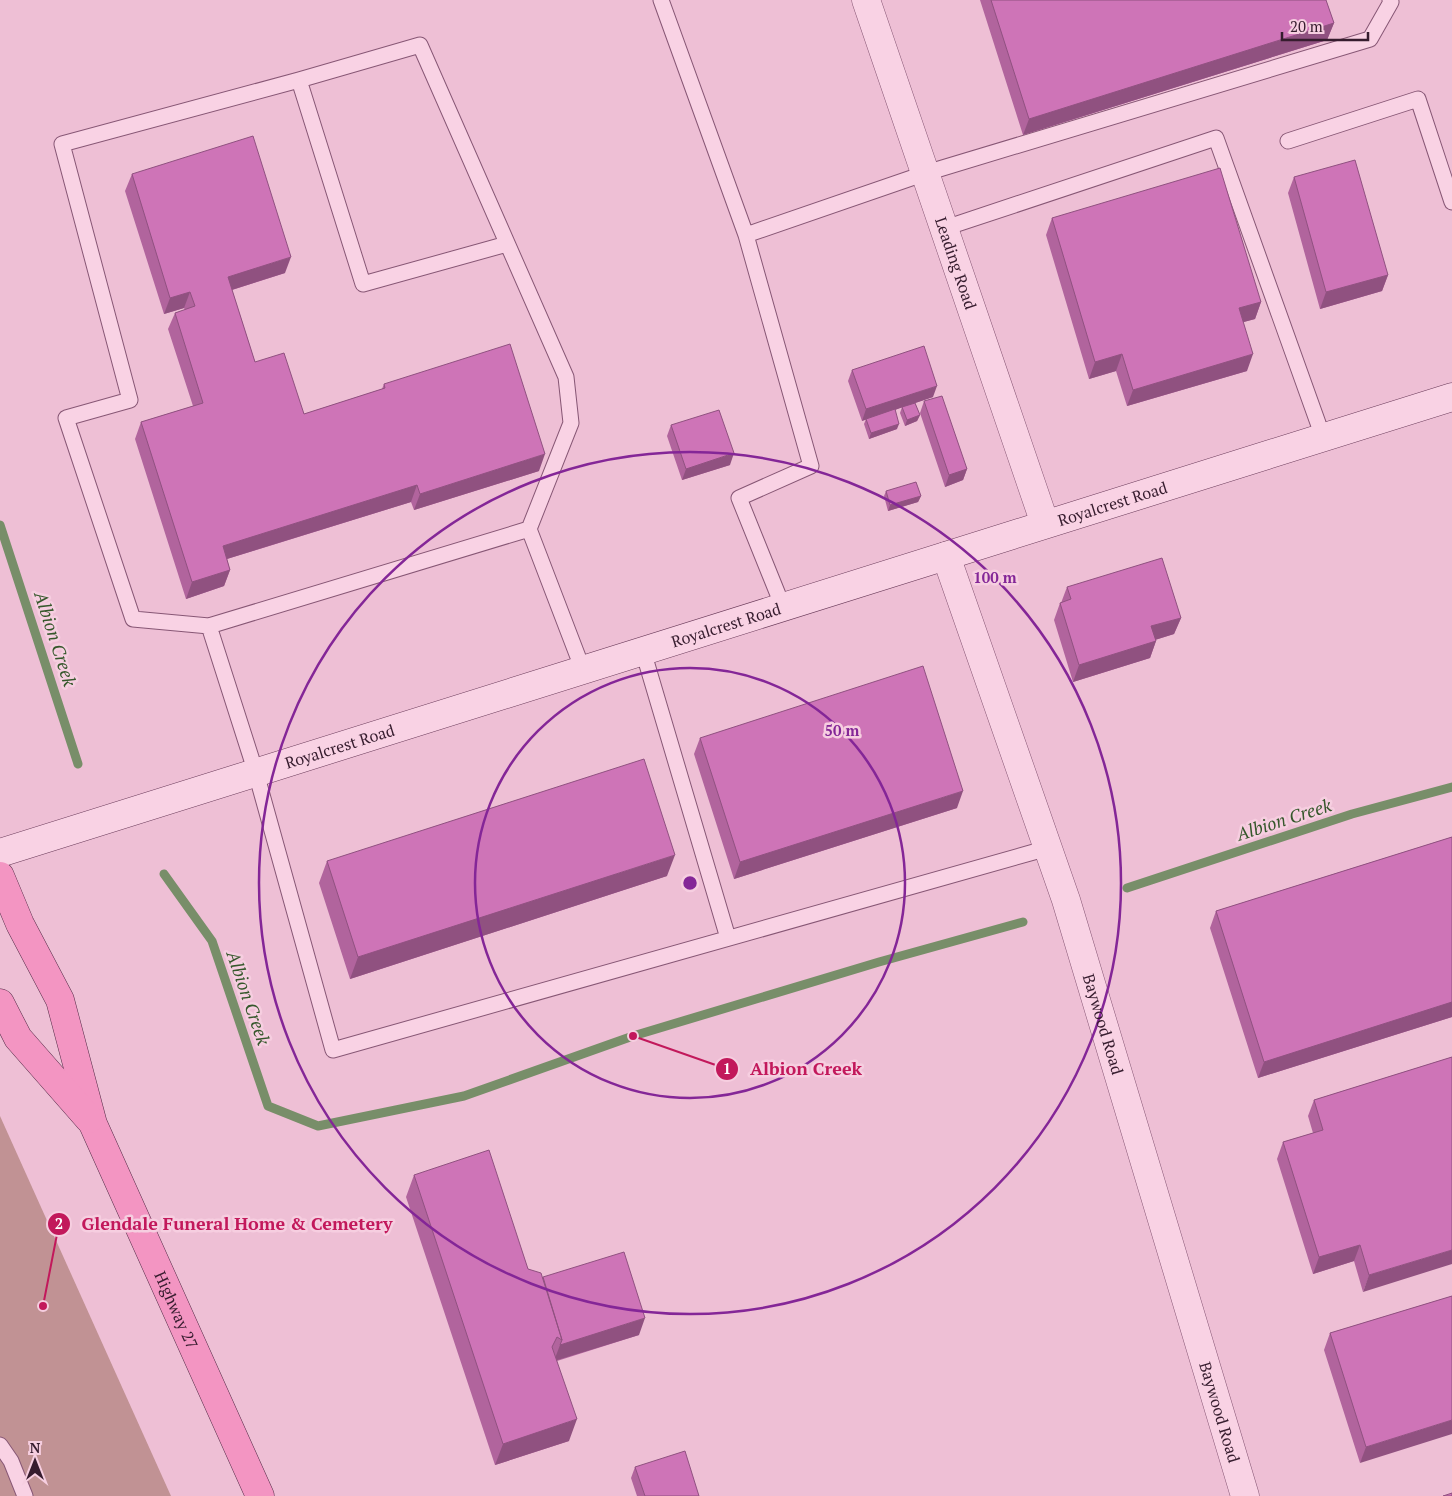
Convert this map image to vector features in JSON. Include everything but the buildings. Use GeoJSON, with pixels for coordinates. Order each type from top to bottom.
{"type":"FeatureCollection","features":[{"type":"Feature","properties":{"kind":"main road","name":"Highway 27"},"geometry":{"type":"LineString","coordinates":[[0,876],[20,924],[60,1000],[93,1124],[260,1496]]}},
{"type":"Feature","properties":{"kind":"main road","name":"Highway 27"},"geometry":{"type":"LineString","coordinates":[[0,1003],[18,1038],[93,1124]]}},
{"type":"Feature","properties":{"kind":"street","name":"Leading Road"},"geometry":{"type":"LineString","coordinates":[[866,0],[1046,524]]}},
{"type":"Feature","properties":{"kind":"street","name":"Royalcrest Road"},"geometry":{"type":"LineString","coordinates":[[0,853],[1452,397]]}},
{"type":"Feature","properties":{"kind":"street","name":"Baywood Road"},"geometry":{"type":"LineString","coordinates":[[946,556],[1066,900],[1245,1496]]}},
{"type":"Feature","properties":{"kind":"lane"},"geometry":{"type":"LineString","coordinates":[[661,0],[746,236],[811,466],[739,498],[783,607]]}},
{"type":"Feature","properties":{"kind":"lane"},"geometry":{"type":"LineString","coordinates":[[746,236],[926,173],[1370,39],[1391,2],[1390,0]]}},
{"type":"Feature","properties":{"kind":"lane"},"geometry":{"type":"LineString","coordinates":[[528,529],[209,626],[133,619],[66,418],[130,400],[62,144],[420,46],[566,377],[571,423],[528,529],[583,670]]}},
{"type":"Feature","properties":{"kind":"lane"},"geometry":{"type":"LineString","coordinates":[[299,80],[363,284],[507,244]]}},
{"type":"Feature","properties":{"kind":"lane"},"geometry":{"type":"LineString","coordinates":[[1288,141],[1418,99],[1452,202]]}},
{"type":"Feature","properties":{"kind":"lane"},"geometry":{"type":"LineString","coordinates":[[945,228],[1216,138],[1323,437]]}},
{"type":"Feature","properties":{"kind":"lane"},"geometry":{"type":"LineString","coordinates":[[209,626],[256,773],[333,1050],[1048,848]]}},
{"type":"Feature","properties":{"kind":"lane"},"geometry":{"type":"LineString","coordinates":[[643,651],[728,938]]}},
{"type":"Feature","properties":{"kind":"lane"},"geometry":{"type":"LineString","coordinates":[[0,1444],[11,1462],[25,1496]]}},
{"type":"Feature","properties":{"kind":"shaded area"},"geometry":{"type":"Polygon","coordinates":[[[0,1116],[171,1496],[0,1496],[0,1116]]]}},
{"type":"Feature","properties":{"kind":"waterway","name":"Albion Creek"},"geometry":{"type":"LineString","coordinates":[[0,525],[78,764]]}},
{"type":"Feature","properties":{"kind":"waterway","name":"Albion Creek"},"geometry":{"type":"LineString","coordinates":[[1127,888],[1352,814],[1452,787]]}},
{"type":"Feature","properties":{"kind":"waterway","name":"Albion Creek"},"geometry":{"type":"LineString","coordinates":[[164,874],[212,941],[268,1106],[318,1126],[464,1096],[633,1036],[879,962],[1023,922]]}},
{"type":"Feature","properties":{"kind":"place","name":"Albion Creek"},"geometry":{"type":"Point","coordinates":[633,1036]}},
{"type":"Feature","properties":{"kind":"place","name":"Glendale Funeral Home & Cemetery"},"geometry":{"type":"Point","coordinates":[43,1306]}}]}
